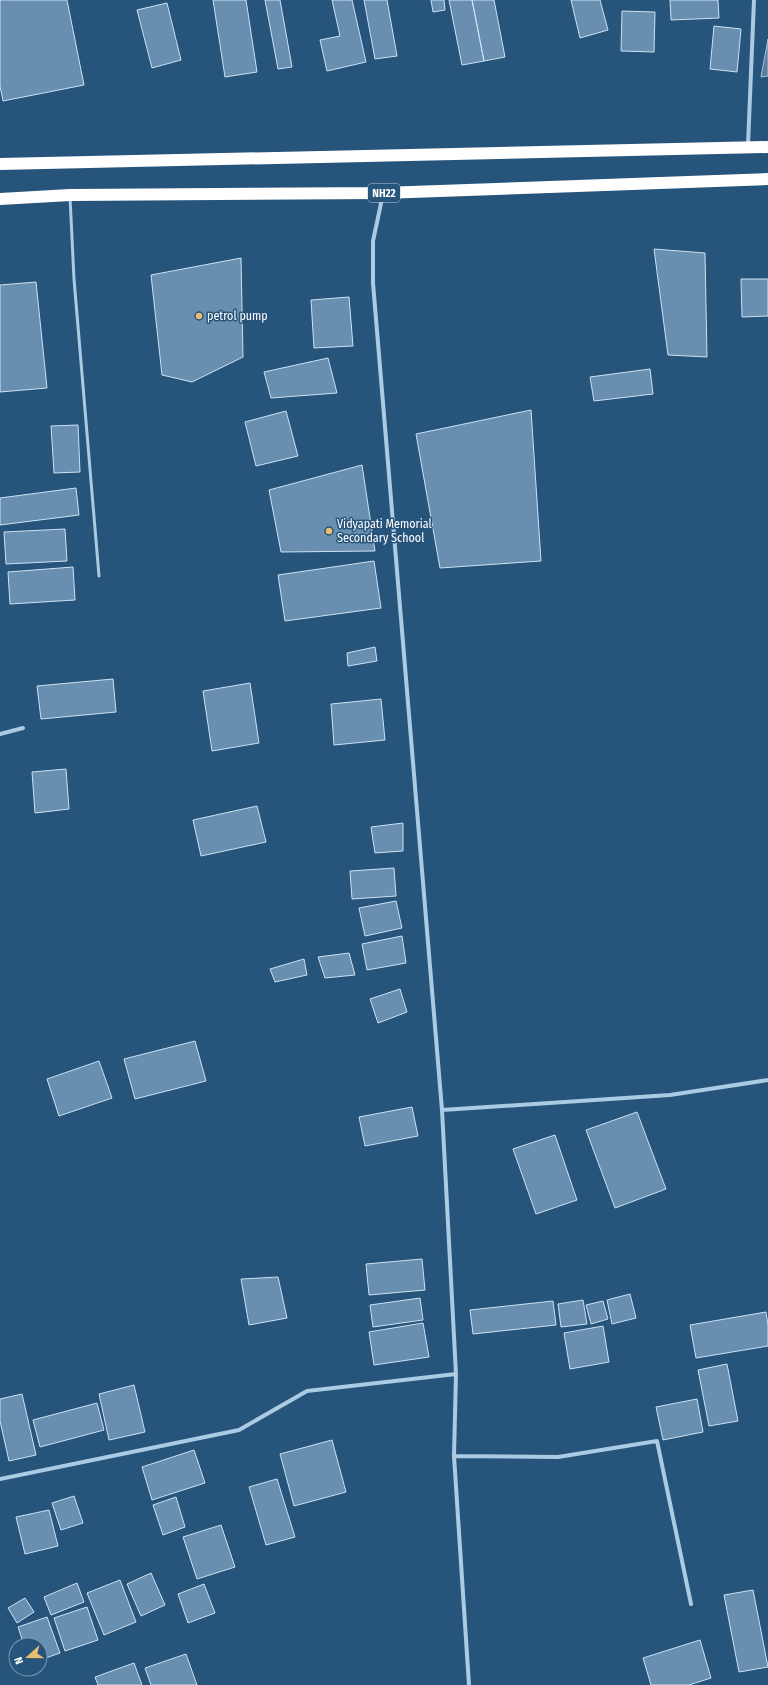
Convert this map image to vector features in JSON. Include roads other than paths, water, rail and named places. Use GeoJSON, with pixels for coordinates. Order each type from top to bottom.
{"type":"FeatureCollection","features":[{"type":"Feature","properties":{"kind":"highway"},"geometry":{"type":"LineString","coordinates":[[0,164],[768,147]]}},
{"type":"Feature","properties":{"kind":"highway","name":"NH22"},"geometry":{"type":"LineString","coordinates":[[0,199],[70,195],[383,193],[768,179]]}},
{"type":"Feature","properties":{"kind":"street"},"geometry":{"type":"LineString","coordinates":[[748,148],[754,0]]}},
{"type":"Feature","properties":{"kind":"street"},"geometry":{"type":"LineString","coordinates":[[383,193],[373,241],[373,283],[442,1110],[456,1374],[454,1456],[469,1685]]}},
{"type":"Feature","properties":{"kind":"street"},"geometry":{"type":"LineString","coordinates":[[0,734],[23,728]]}},
{"type":"Feature","properties":{"kind":"street"},"geometry":{"type":"LineString","coordinates":[[442,1110],[670,1095],[768,1080]]}},
{"type":"Feature","properties":{"kind":"street"},"geometry":{"type":"LineString","coordinates":[[0,1479],[240,1430],[307,1391],[456,1374]]}},
{"type":"Feature","properties":{"kind":"street"},"geometry":{"type":"LineString","coordinates":[[454,1456],[558,1457],[656,1441],[691,1604]]}},
{"type":"Feature","properties":{"kind":"lane"},"geometry":{"type":"LineString","coordinates":[[70,195],[74,279],[99,576]]}},
{"type":"Feature","properties":{"kind":"water"},"geometry":{"type":"Polygon","coordinates":[[[768,39],[768,76],[761,77],[768,39]]]}},
{"type":"Feature","properties":{"kind":"place","name":"petrol pump"},"geometry":{"type":"Point","coordinates":[199,316]}},
{"type":"Feature","properties":{"kind":"place","name":"Vidyapati Memorial Secondary School"},"geometry":{"type":"Point","coordinates":[329,531]}}]}
